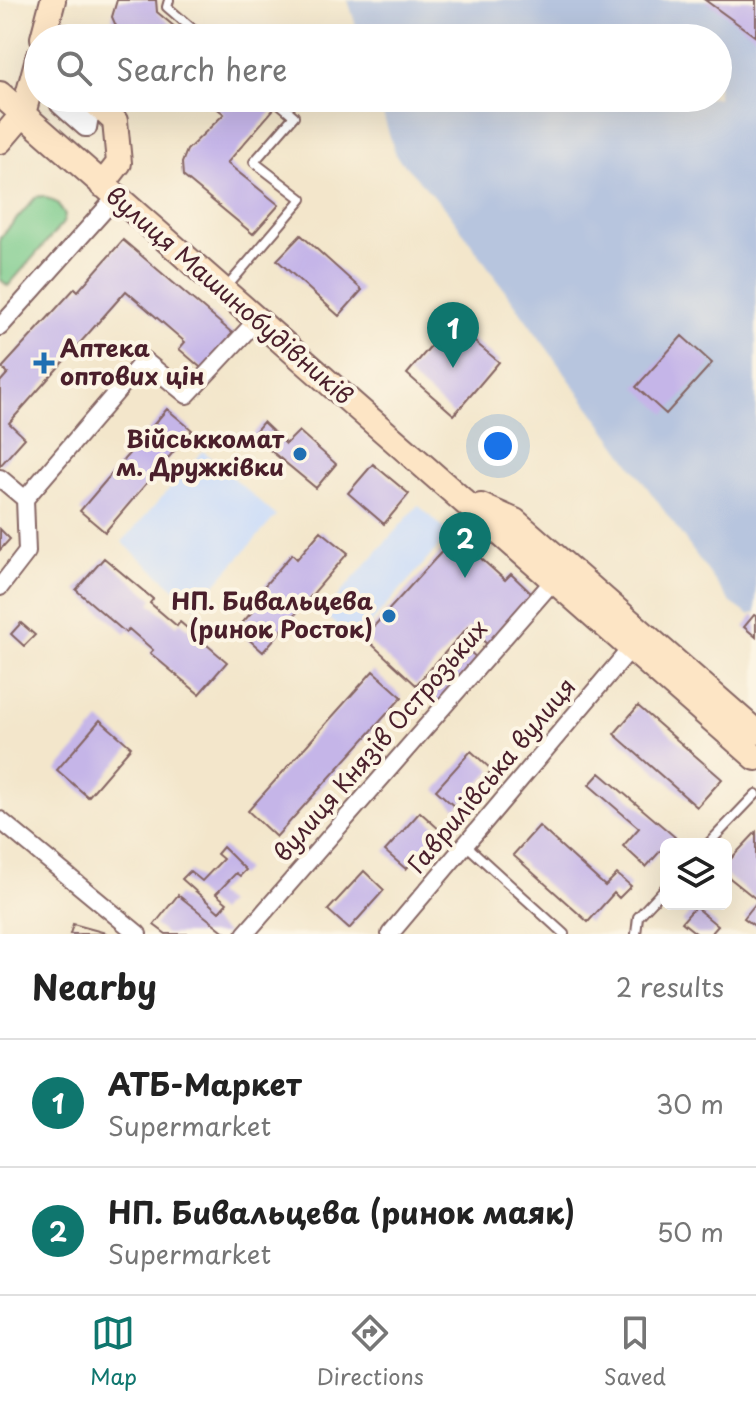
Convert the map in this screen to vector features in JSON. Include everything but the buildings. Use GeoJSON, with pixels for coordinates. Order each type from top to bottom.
{"type":"FeatureCollection","features":[{"type":"Feature","properties":{"kind":"street"},"geometry":{"type":"LineString","coordinates":[[47,24],[53,0]]}},
{"type":"Feature","properties":{"kind":"street","name":"вулиця Машинобудівників"},"geometry":{"type":"LineString","coordinates":[[0,94],[756,758]]}},
{"type":"Feature","properties":{"kind":"street"},"geometry":{"type":"LineString","coordinates":[[0,141],[24,110]]}},
{"type":"Feature","properties":{"kind":"street"},"geometry":{"type":"LineString","coordinates":[[0,327],[109,191],[119,163],[115,121],[105,112]]}},
{"type":"Feature","properties":{"kind":"street"},"geometry":{"type":"LineString","coordinates":[[0,587],[27,552],[25,499],[144,360],[187,395],[257,320]]}},
{"type":"Feature","properties":{"kind":"street"},"geometry":{"type":"LineString","coordinates":[[0,478],[25,499]]}},
{"type":"Feature","properties":{"kind":"street","name":"вулиця Машинобудівників"},"geometry":{"type":"LineString","coordinates":[[458,496],[515,521],[756,732]]}},
{"type":"Feature","properties":{"kind":"street","name":"вулиця Князів Острозьких"},"geometry":{"type":"LineString","coordinates":[[245,934],[554,580]]}},
{"type":"Feature","properties":{"kind":"street","name":"Гаврилівська вулиця"},"geometry":{"type":"LineString","coordinates":[[390,934],[631,648]]}},
{"type":"Feature","properties":{"kind":"street"},"geometry":{"type":"LineString","coordinates":[[0,820],[138,934]]}},
{"type":"Feature","properties":{"kind":"lane"},"geometry":{"type":"LineString","coordinates":[[169,0],[167,7],[187,24]]}},
{"type":"Feature","properties":{"kind":"lane"},"geometry":{"type":"LineString","coordinates":[[223,291],[302,199],[254,162],[294,116],[289,112]]}},
{"type":"Feature","properties":{"kind":"lane"},"geometry":{"type":"LineString","coordinates":[[714,838],[756,794]]}},
{"type":"Feature","properties":{"kind":"lane"},"geometry":{"type":"LineString","coordinates":[[465,844],[564,934]]}},
{"type":"Feature","properties":{"kind":"lane"},"geometry":{"type":"LineString","coordinates":[[636,934],[638,917],[660,893]]}},
{"type":"Feature","properties":{"kind":"shaded area"},"geometry":{"type":"Polygon","coordinates":[[[348,0],[756,0],[756,614],[749,615],[730,602],[447,210],[396,156],[382,112],[732,112],[732,24],[356,24],[348,0]]]}},
{"type":"Feature","properties":{"kind":"shaded area"},"geometry":{"type":"Polygon","coordinates":[[[203,451],[276,516],[195,607],[122,542],[203,451]]]}},
{"type":"Feature","properties":{"kind":"shaded area"},"geometry":{"type":"Polygon","coordinates":[[[418,505],[450,534],[355,641],[323,613],[418,505]]]}},
{"type":"Feature","properties":{"kind":"green space"},"geometry":{"type":"Polygon","coordinates":[[[43,196],[57,203],[65,215],[63,223],[8,286],[0,279],[0,238],[36,197],[43,196]]]}},
{"type":"Feature","properties":{"kind":"place","name":"Аптека оптових цін"},"geometry":{"type":"Point","coordinates":[44,363]}},
{"type":"Feature","properties":{"kind":"place","name":"АТБ-Маркет"},"geometry":{"type":"Point","coordinates":[453,368]}},
{"type":"Feature","properties":{"kind":"place","name":"Військкомат м. Дружківки"},"geometry":{"type":"Point","coordinates":[300,454]}},
{"type":"Feature","properties":{"kind":"place","name":"НП. Бивальцева (ринок маяк)"},"geometry":{"type":"Point","coordinates":[465,578]}},
{"type":"Feature","properties":{"kind":"place","name":"НП. Бивальцева (ринок Росток)"},"geometry":{"type":"Point","coordinates":[389,616]}}]}
